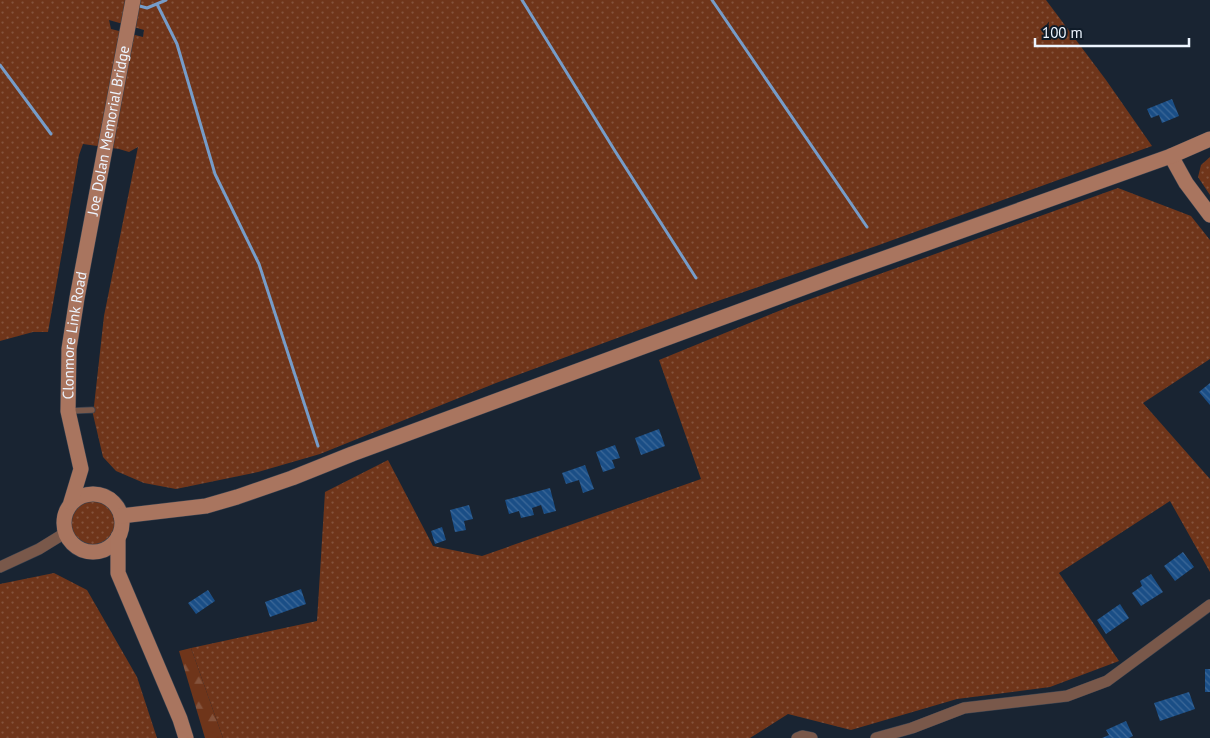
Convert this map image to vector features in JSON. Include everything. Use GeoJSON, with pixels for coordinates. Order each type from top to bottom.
{"type":"FeatureCollection","features":[{"type":"Feature","properties":{"kind":"street","name":"Joe Dolan Memorial Bridge"},"geometry":{"type":"LineString","coordinates":[[85,261],[133,0]]}},
{"type":"Feature","properties":{"kind":"street"},"geometry":{"type":"LineString","coordinates":[[121,516],[206,506],[255,491],[846,272],[1171,156],[1210,139]]}},
{"type":"Feature","properties":{"kind":"street"},"geometry":{"type":"LineString","coordinates":[[1171,156],[1186,183],[1210,215]]}},
{"type":"Feature","properties":{"kind":"street","name":"Clonmore Link Road"},"geometry":{"type":"LineString","coordinates":[[85,261],[69,349],[68,411],[81,468],[104,496]]}},
{"type":"Feature","properties":{"kind":"street","name":"Clonmore Link Road"},"geometry":{"type":"LineString","coordinates":[[72,502],[81,468]]}},
{"type":"Feature","properties":{"kind":"street"},"geometry":{"type":"LineString","coordinates":[[118,573],[92,552],[75,547],[65,534],[64,517],[72,502],[86,494],[104,496],[112,500],[118,507],[122,523],[118,538],[118,573],[180,719],[186,738]]}},
{"type":"Feature","properties":{"kind":"street"},"geometry":{"type":"LineString","coordinates":[[0,567],[39,549],[65,534]]}},
{"type":"Feature","properties":{"kind":"street"},"geometry":{"type":"LineString","coordinates":[[92,552],[108,548],[118,538]]}},
{"type":"Feature","properties":{"kind":"street"},"geometry":{"type":"LineString","coordinates":[[876,738],[912,728],[964,708],[1067,696],[1107,681],[1210,605]]}},
{"type":"Feature","properties":{"kind":"street"},"geometry":{"type":"LineString","coordinates":[[796,738],[802,736],[812,738]]}},
{"type":"Feature","properties":{"kind":"lane"},"geometry":{"type":"LineString","coordinates":[[68,411],[92,410]]}},
{"type":"Feature","properties":{"kind":"green space"},"geometry":{"type":"Polygon","coordinates":[[[0,0],[1046,0],[1106,80],[1152,146],[879,245],[709,304],[496,383],[320,454],[258,472],[176,489],[144,483],[116,471],[103,457],[92,410],[104,316],[138,147],[129,152],[83,144],[79,155],[48,332],[33,332],[0,341],[0,0]],[[109,20],[111,29],[143,37],[144,30],[109,20]]]}},
{"type":"Feature","properties":{"kind":"green space"},"geometry":{"type":"Polygon","coordinates":[[[1210,157],[1210,195],[1198,177],[1201,165],[1210,157]]]}},
{"type":"Feature","properties":{"kind":"green space"},"geometry":{"type":"Polygon","coordinates":[[[1118,188],[1191,216],[1210,240],[1210,359],[1143,403],[1210,479],[1210,572],[1170,501],[1059,573],[1119,661],[1050,687],[957,699],[851,730],[788,714],[750,738],[223,738],[191,648],[317,621],[325,492],[388,460],[433,546],[482,556],[701,479],[659,360],[791,306],[1118,188]]]}},
{"type":"Feature","properties":{"kind":"green space"},"geometry":{"type":"Polygon","coordinates":[[[94,499],[103,501],[111,506],[116,514],[118,523],[116,532],[111,540],[103,545],[94,547],[85,545],[77,540],[72,532],[70,523],[72,514],[77,506],[85,501],[94,499]]]}},
{"type":"Feature","properties":{"kind":"green space"},"geometry":{"type":"Polygon","coordinates":[[[54,573],[87,590],[137,677],[157,738],[0,738],[0,584],[54,573]]]}},
{"type":"Feature","properties":{"kind":"green space"},"geometry":{"type":"Polygon","coordinates":[[[191,648],[223,738],[205,738],[179,651],[191,648]]]}},
{"type":"Feature","properties":{"kind":"building"},"geometry":{"type":"Polygon","coordinates":[[[1172,99],[1179,116],[1162,123],[1159,115],[1151,118],[1147,109],[1172,99]]]}},
{"type":"Feature","properties":{"kind":"building"},"geometry":{"type":"Polygon","coordinates":[[[1210,383],[1210,405],[1199,392],[1210,383]]]}},
{"type":"Feature","properties":{"kind":"building"},"geometry":{"type":"Polygon","coordinates":[[[659,429],[665,446],[641,455],[635,438],[659,429]]]}},
{"type":"Feature","properties":{"kind":"building"},"geometry":{"type":"Polygon","coordinates":[[[615,445],[620,458],[612,460],[615,468],[603,472],[596,452],[615,445]]]}},
{"type":"Feature","properties":{"kind":"building"},"geometry":{"type":"Polygon","coordinates":[[[585,465],[594,489],[583,493],[579,480],[566,484],[562,473],[585,465]]]}},
{"type":"Feature","properties":{"kind":"building"},"geometry":{"type":"Polygon","coordinates":[[[550,488],[556,511],[544,514],[541,505],[532,508],[534,515],[521,518],[519,511],[509,514],[505,500],[550,488]]]}},
{"type":"Feature","properties":{"kind":"building"},"geometry":{"type":"Polygon","coordinates":[[[469,505],[473,519],[464,521],[466,530],[455,532],[450,510],[469,505]]]}},
{"type":"Feature","properties":{"kind":"building"},"geometry":{"type":"Polygon","coordinates":[[[442,527],[446,540],[435,544],[431,531],[442,527]]]}},
{"type":"Feature","properties":{"kind":"building"},"geometry":{"type":"Polygon","coordinates":[[[1183,552],[1194,567],[1175,581],[1164,566],[1183,552]]]}},
{"type":"Feature","properties":{"kind":"building"},"geometry":{"type":"Polygon","coordinates":[[[1151,574],[1163,592],[1141,606],[1132,593],[1142,586],[1140,581],[1151,574]]]}},
{"type":"Feature","properties":{"kind":"building"},"geometry":{"type":"Polygon","coordinates":[[[301,589],[306,604],[270,617],[265,602],[301,589]]]}},
{"type":"Feature","properties":{"kind":"building"},"geometry":{"type":"Polygon","coordinates":[[[208,590],[215,601],[196,614],[188,603],[208,590]]]}},
{"type":"Feature","properties":{"kind":"building"},"geometry":{"type":"Polygon","coordinates":[[[1120,604],[1129,618],[1106,634],[1097,620],[1120,604]]]}},
{"type":"Feature","properties":{"kind":"building"},"geometry":{"type":"Polygon","coordinates":[[[1205,669],[1210,669],[1210,692],[1205,692],[1205,669]]]}},
{"type":"Feature","properties":{"kind":"building"},"geometry":{"type":"Polygon","coordinates":[[[1189,692],[1195,709],[1160,721],[1154,703],[1189,692]]]}},
{"type":"Feature","properties":{"kind":"building"},"geometry":{"type":"Polygon","coordinates":[[[1126,721],[1133,736],[1129,738],[1102,738],[1109,735],[1106,730],[1126,721]]]}},
{"type":"Feature","properties":{"kind":"waterway"},"geometry":{"type":"LineString","coordinates":[[136,5],[147,8],[166,0]]}},
{"type":"Feature","properties":{"kind":"waterway"},"geometry":{"type":"LineString","coordinates":[[522,0],[696,278]]}},
{"type":"Feature","properties":{"kind":"waterway"},"geometry":{"type":"LineString","coordinates":[[712,0],[867,227]]}},
{"type":"Feature","properties":{"kind":"waterway"},"geometry":{"type":"LineString","coordinates":[[157,4],[177,44],[215,174],[259,264],[318,446]]}},
{"type":"Feature","properties":{"kind":"waterway"},"geometry":{"type":"LineString","coordinates":[[0,65],[51,134]]}}]}
